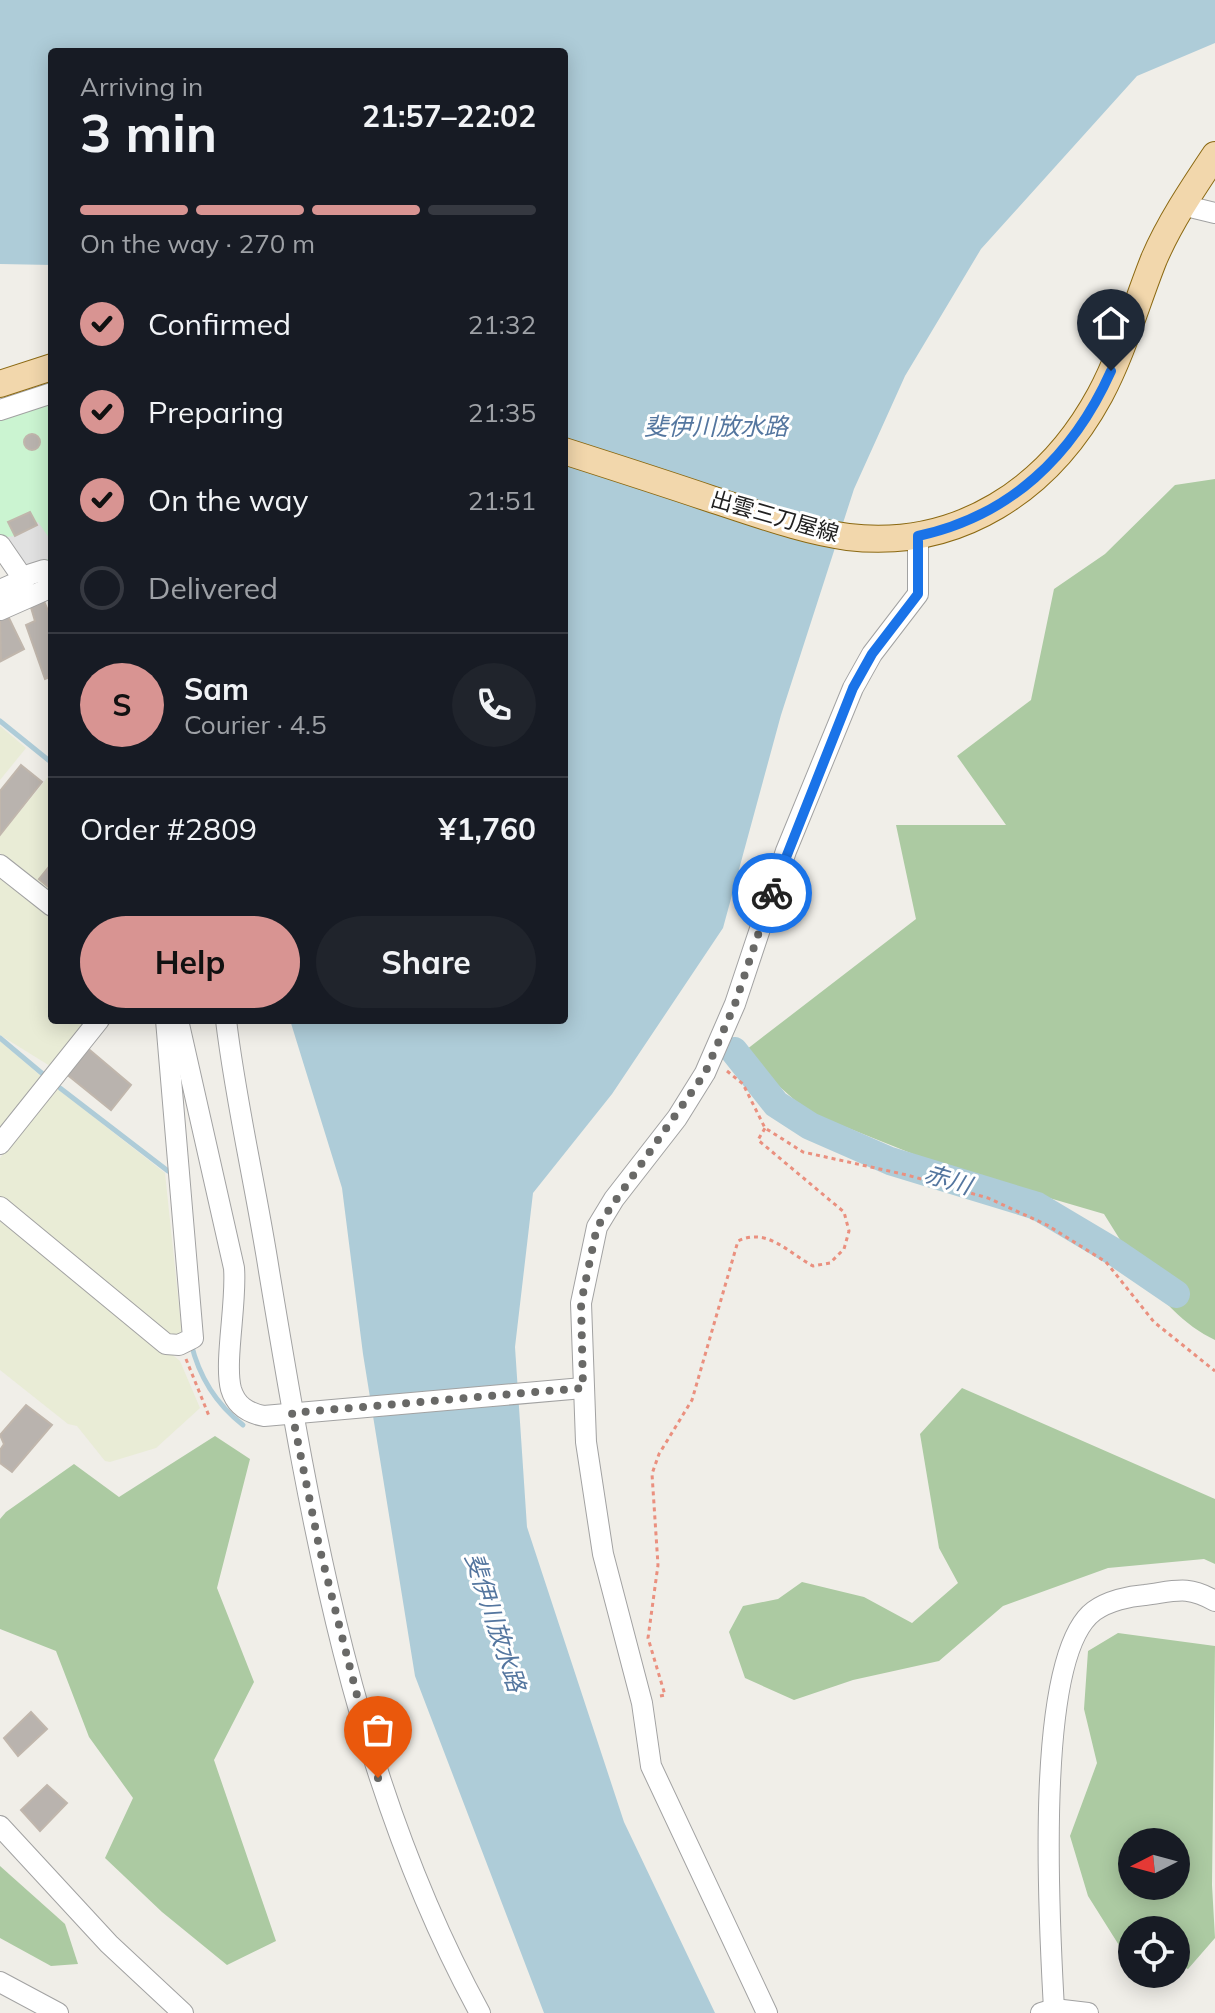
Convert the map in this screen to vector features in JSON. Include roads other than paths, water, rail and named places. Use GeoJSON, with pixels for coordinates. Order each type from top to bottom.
{"type":"FeatureCollection","features":[{"type":"Feature","properties":{"kind":"main road","name":"出雲三刀屋線"},"geometry":{"type":"LineString","coordinates":[[568,452],[785,523],[846,536],[884,539],[918,536],[945,530],[999,506],[1028,487],[1079,432],[1102,391],[1155,258],[1182,205],[1215,155]]}},
{"type":"Feature","properties":{"kind":"main road"},"geometry":{"type":"LineString","coordinates":[[0,384],[48,368]]}},
{"type":"Feature","properties":{"kind":"street"},"geometry":{"type":"LineString","coordinates":[[1182,205],[1215,213]]}},
{"type":"Feature","properties":{"kind":"street"},"geometry":{"type":"LineString","coordinates":[[0,410],[48,394]]}},
{"type":"Feature","properties":{"kind":"street"},"geometry":{"type":"LineString","coordinates":[[767,2013],[720,1921],[651,1766],[642,1703],[603,1554],[586,1442],[581,1303],[597,1227],[614,1199],[677,1118],[711,1059],[735,1004],[786,851],[853,688],[872,654],[918,594],[918,536]]}},
{"type":"Feature","properties":{"kind":"street"},"geometry":{"type":"LineString","coordinates":[[0,545],[25,579]]}},
{"type":"Feature","properties":{"kind":"street"},"geometry":{"type":"LineString","coordinates":[[0,590],[44,570],[48,578]]}},
{"type":"Feature","properties":{"kind":"street"},"geometry":{"type":"LineString","coordinates":[[0,610],[48,583]]}},
{"type":"Feature","properties":{"kind":"street"},"geometry":{"type":"LineString","coordinates":[[0,865],[48,903]]}},
{"type":"Feature","properties":{"kind":"street"},"geometry":{"type":"LineString","coordinates":[[0,1144],[96,1024]]}},
{"type":"Feature","properties":{"kind":"street"},"geometry":{"type":"LineString","coordinates":[[0,1207],[166,1344],[186,1342],[166,1024]]}},
{"type":"Feature","properties":{"kind":"street"},"geometry":{"type":"LineString","coordinates":[[179,1024],[234,1268],[231,1390],[243,1408],[252,1414],[292,1413],[583,1388]]}},
{"type":"Feature","properties":{"kind":"street"},"geometry":{"type":"LineString","coordinates":[[227,1024],[292,1413],[319,1546],[370,1754],[409,1864],[452,1962],[480,2013]]}},
{"type":"Feature","properties":{"kind":"street"},"geometry":{"type":"LineString","coordinates":[[1088,2013],[1048,2011],[1046,1845],[1054,1739],[1067,1652],[1093,1612],[1128,1596],[1195,1589],[1215,1601]]}},
{"type":"Feature","properties":{"kind":"street"},"geometry":{"type":"LineString","coordinates":[[0,1826],[109,1944],[183,2013]]}},
{"type":"Feature","properties":{"kind":"street"},"geometry":{"type":"LineString","coordinates":[[0,1982],[24,2005],[58,2013]]}},
{"type":"Feature","properties":{"kind":"water","name":"斐伊川放水路"},"geometry":{"type":"Polygon","coordinates":[[[0,0],[1215,0],[1215,43],[1137,76],[981,249],[905,376],[854,489],[781,715],[723,928],[612,1094],[533,1193],[515,1347],[527,1527],[624,1822],[715,2013],[544,2013],[415,1676],[363,1354],[342,1188],[291,1024],[568,1024],[568,48],[48,48],[48,265],[0,264],[0,0]]]}},
{"type":"Feature","properties":{"kind":"waterway"},"geometry":{"type":"LineString","coordinates":[[0,721],[48,760]]}},
{"type":"Feature","properties":{"kind":"waterway"},"geometry":{"type":"LineString","coordinates":[[0,1038],[44,1075]]}},
{"type":"Feature","properties":{"kind":"waterway","name":"赤川"},"geometry":{"type":"LineString","coordinates":[[734,1051],[776,1104],[810,1126],[890,1161],[1037,1206],[1116,1253],[1176,1294]]}},
{"type":"Feature","properties":{"kind":"waterway"},"geometry":{"type":"LineString","coordinates":[[60,1088],[168,1171]]}},
{"type":"Feature","properties":{"kind":"waterway"},"geometry":{"type":"LineString","coordinates":[[191,1343],[210,1389],[243,1425]]}}]}
